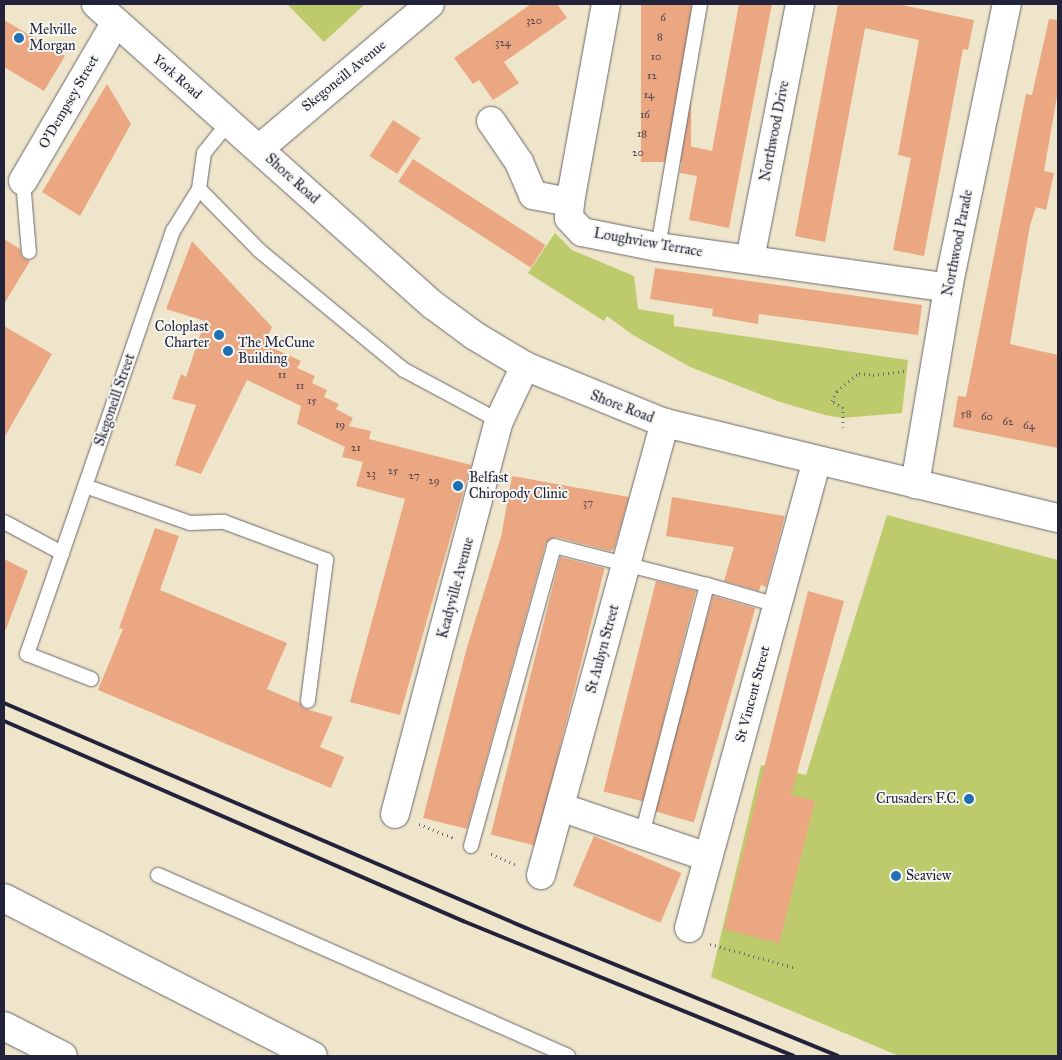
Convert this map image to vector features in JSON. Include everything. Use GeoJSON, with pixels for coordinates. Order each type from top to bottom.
{"type":"FeatureCollection","features":[{"type":"Feature","properties":{"kind":"main road","name":"York Road"},"geometry":{"type":"LineString","coordinates":[[96,4],[259,149]]}},
{"type":"Feature","properties":{"kind":"main road","name":"Skegoneill Avenue"},"geometry":{"type":"LineString","coordinates":[[259,149],[430,4]]}},
{"type":"Feature","properties":{"kind":"main road","name":"Loughview Terrace"},"geometry":{"type":"LineString","coordinates":[[606,4],[570,202],[569,218],[582,232],[658,247],[948,288]]}},
{"type":"Feature","properties":{"kind":"main road","name":"Northwood Drive"},"geometry":{"type":"LineString","coordinates":[[750,259],[800,4]]}},
{"type":"Feature","properties":{"kind":"main road","name":"Northwood Parade"},"geometry":{"type":"LineString","coordinates":[[915,484],[948,288],[1007,4]]}},
{"type":"Feature","properties":{"kind":"main road","name":"O'Dempsey Street"},"geometry":{"type":"LineString","coordinates":[[22,181],[116,22]]}},
{"type":"Feature","properties":{"kind":"main road"},"geometry":{"type":"LineString","coordinates":[[490,121],[519,162],[533,195],[570,202]]}},
{"type":"Feature","properties":{"kind":"main road","name":"Shore Road"},"geometry":{"type":"LineString","coordinates":[[259,149],[432,304],[476,336],[525,366],[666,423],[1058,518]]}},
{"type":"Feature","properties":{"kind":"main road","name":"Keadyville Avenue"},"geometry":{"type":"LineString","coordinates":[[396,814],[499,421],[525,366]]}},
{"type":"Feature","properties":{"kind":"main road","name":"St Aubyn Street"},"geometry":{"type":"LineString","coordinates":[[541,875],[666,423]]}},
{"type":"Feature","properties":{"kind":"main road","name":"St Vincent Street"},"geometry":{"type":"LineString","coordinates":[[689,928],[817,461]]}},
{"type":"Feature","properties":{"kind":"main road"},"geometry":{"type":"LineString","coordinates":[[560,807],[708,857]]}},
{"type":"Feature","properties":{"kind":"main road"},"geometry":{"type":"LineString","coordinates":[[4,898],[313,1056]]}},
{"type":"Feature","properties":{"kind":"main road"},"geometry":{"type":"LineString","coordinates":[[4,1026],[63,1056]]}},
{"type":"Feature","properties":{"kind":"lane"},"geometry":{"type":"LineString","coordinates":[[658,247],[700,4]]}},
{"type":"Feature","properties":{"kind":"lane"},"geometry":{"type":"LineString","coordinates":[[229,122],[204,153],[199,189],[260,251],[404,370],[499,421]]}},
{"type":"Feature","properties":{"kind":"lane"},"geometry":{"type":"LineString","coordinates":[[22,181],[30,252]]}},
{"type":"Feature","properties":{"kind":"lane","name":"Skegoneill Street"},"geometry":{"type":"LineString","coordinates":[[91,679],[27,654],[173,231],[199,189]]}},
{"type":"Feature","properties":{"kind":"lane"},"geometry":{"type":"LineString","coordinates":[[85,486],[190,523],[224,522],[326,560],[308,701]]}},
{"type":"Feature","properties":{"kind":"lane"},"geometry":{"type":"LineString","coordinates":[[4,522],[62,553]]}},
{"type":"Feature","properties":{"kind":"lane"},"geometry":{"type":"LineString","coordinates":[[471,846],[554,546],[777,605]]}},
{"type":"Feature","properties":{"kind":"lane"},"geometry":{"type":"LineString","coordinates":[[642,834],[707,585]]}},
{"type":"Feature","properties":{"kind":"lane"},"geometry":{"type":"LineString","coordinates":[[158,875],[568,1056]]}},
{"type":"Feature","properties":{"kind":"path"},"geometry":{"type":"LineString","coordinates":[[843,427],[843,408],[832,401],[837,391],[859,373],[915,372]]}},
{"type":"Feature","properties":{"kind":"path"},"geometry":{"type":"LineString","coordinates":[[689,928],[688,938],[796,968]]}},
{"type":"Feature","properties":{"kind":"green space"},"geometry":{"type":"Polygon","coordinates":[[[287,4],[365,4],[324,42],[287,4]]]}},
{"type":"Feature","properties":{"kind":"green space"},"geometry":{"type":"Polygon","coordinates":[[[555,233],[572,250],[634,276],[638,309],[674,315],[674,326],[908,360],[902,413],[842,418],[825,415],[780,402],[690,367],[633,335],[607,316],[604,321],[528,273],[555,233]]]}},
{"type":"Feature","properties":{"kind":"green space","name":"Seaview"},"geometry":{"type":"Polygon","coordinates":[[[887,515],[1058,560],[1058,1056],[899,1056],[711,977],[761,765],[806,775],[887,515]]]}},
{"type":"Feature","properties":{"kind":"building"},"geometry":{"type":"Polygon","coordinates":[[[531,4],[557,4],[567,18],[504,62],[519,83],[493,100],[479,80],[473,84],[454,58],[531,4]]]}},
{"type":"Feature","properties":{"kind":"building"},"geometry":{"type":"Polygon","coordinates":[[[641,4],[691,4],[691,162],[641,162],[641,4]]]}},
{"type":"Feature","properties":{"kind":"building"},"geometry":{"type":"Polygon","coordinates":[[[739,4],[772,4],[729,228],[689,220],[697,176],[680,173],[684,145],[712,151],[739,4]]]}},
{"type":"Feature","properties":{"kind":"building"},"geometry":{"type":"Polygon","coordinates":[[[838,4],[897,4],[974,20],[968,50],[963,49],[924,256],[893,250],[911,158],[898,155],[919,40],[865,28],[825,242],[795,236],[838,4]]]}},
{"type":"Feature","properties":{"kind":"building"},"geometry":{"type":"Polygon","coordinates":[[[1049,19],[1058,20],[1058,91],[1044,171],[1054,173],[1046,210],[1036,207],[1030,225],[1010,344],[1058,355],[1058,448],[953,427],[958,396],[966,397],[1026,94],[1032,95],[1049,19]]]}},
{"type":"Feature","properties":{"kind":"building","name":"Melville Morgan"},"geometry":{"type":"Polygon","coordinates":[[[4,20],[65,56],[44,91],[4,67],[4,20]]]}},
{"type":"Feature","properties":{"kind":"building"},"geometry":{"type":"Polygon","coordinates":[[[107,84],[131,124],[80,216],[42,192],[107,84]]]}},
{"type":"Feature","properties":{"kind":"building"},"geometry":{"type":"Polygon","coordinates":[[[393,120],[421,138],[397,174],[370,156],[393,120]]]}},
{"type":"Feature","properties":{"kind":"building"},"geometry":{"type":"Polygon","coordinates":[[[413,159],[546,245],[531,268],[398,182],[413,159]]]}},
{"type":"Feature","properties":{"kind":"building"},"geometry":{"type":"Polygon","coordinates":[[[4,239],[20,249],[22,257],[30,261],[4,304],[4,239]]]}},
{"type":"Feature","properties":{"kind":"building"},"geometry":{"type":"Polygon","coordinates":[[[192,241],[272,327],[264,344],[301,361],[297,368],[315,376],[312,383],[327,390],[324,397],[339,404],[336,409],[353,418],[349,426],[371,431],[369,439],[471,465],[400,715],[350,702],[405,499],[356,486],[363,462],[342,457],[345,447],[297,424],[301,406],[247,380],[201,474],[175,465],[196,405],[172,399],[181,374],[186,377],[205,321],[166,309],[192,241]]]}},
{"type":"Feature","properties":{"kind":"building"},"geometry":{"type":"Polygon","coordinates":[[[655,268],[922,305],[918,335],[759,314],[758,324],[712,316],[713,309],[650,299],[655,268]]]}},
{"type":"Feature","properties":{"kind":"building"},"geometry":{"type":"Polygon","coordinates":[[[4,326],[52,354],[4,438],[4,326]]]}},
{"type":"Feature","properties":{"kind":"building"},"geometry":{"type":"Polygon","coordinates":[[[512,476],[629,497],[614,549],[610,551],[556,537],[546,543],[467,829],[423,818],[467,647],[501,537],[512,476]]]}},
{"type":"Feature","properties":{"kind":"building"},"geometry":{"type":"Polygon","coordinates":[[[672,497],[785,516],[766,587],[761,585],[759,591],[724,581],[734,547],[666,536],[672,497]]]}},
{"type":"Feature","properties":{"kind":"building"},"geometry":{"type":"Polygon","coordinates":[[[155,528],[179,536],[160,590],[287,643],[267,689],[300,703],[303,708],[333,717],[320,747],[344,757],[331,788],[98,690],[123,629],[119,628],[155,528]]]}},
{"type":"Feature","properties":{"kind":"building"},"geometry":{"type":"Polygon","coordinates":[[[560,557],[605,568],[535,846],[491,835],[560,557]]]}},
{"type":"Feature","properties":{"kind":"building"},"geometry":{"type":"Polygon","coordinates":[[[4,559],[28,571],[6,629],[4,629],[4,559]]]}},
{"type":"Feature","properties":{"kind":"building"},"geometry":{"type":"Polygon","coordinates":[[[656,581],[696,591],[643,801],[604,792],[656,581]]]}},
{"type":"Feature","properties":{"kind":"building"},"geometry":{"type":"Polygon","coordinates":[[[808,591],[844,601],[791,795],[815,801],[779,943],[724,929],[808,591]]]}},
{"type":"Feature","properties":{"kind":"building"},"geometry":{"type":"Polygon","coordinates":[[[713,596],[755,608],[694,822],[652,810],[713,596]]]}},
{"type":"Feature","properties":{"kind":"building"},"geometry":{"type":"Polygon","coordinates":[[[594,836],[681,873],[660,923],[573,886],[594,836]]]}},
{"type":"Feature","properties":{"kind":"railway"},"geometry":{"type":"LineString","coordinates":[[4,703],[526,928],[838,1056]]}},
{"type":"Feature","properties":{"kind":"railway"},"geometry":{"type":"LineString","coordinates":[[4,721],[463,921],[794,1056]]}},
{"type":"Feature","properties":{"kind":"place","name":"Melville Morgan"},"geometry":{"type":"Point","coordinates":[19,38]}},
{"type":"Feature","properties":{"kind":"place","name":"Coloplast Charter"},"geometry":{"type":"Point","coordinates":[219,335]}},
{"type":"Feature","properties":{"kind":"place","name":"The McCune Building"},"geometry":{"type":"Point","coordinates":[228,351]}},
{"type":"Feature","properties":{"kind":"place","name":"Belfast Chiropody Clinic"},"geometry":{"type":"Point","coordinates":[458,486]}},
{"type":"Feature","properties":{"kind":"place","name":"Crusaders F.C."},"geometry":{"type":"Point","coordinates":[969,799]}},
{"type":"Feature","properties":{"kind":"place","name":"Seaview"},"geometry":{"type":"Point","coordinates":[896,876]}}]}
